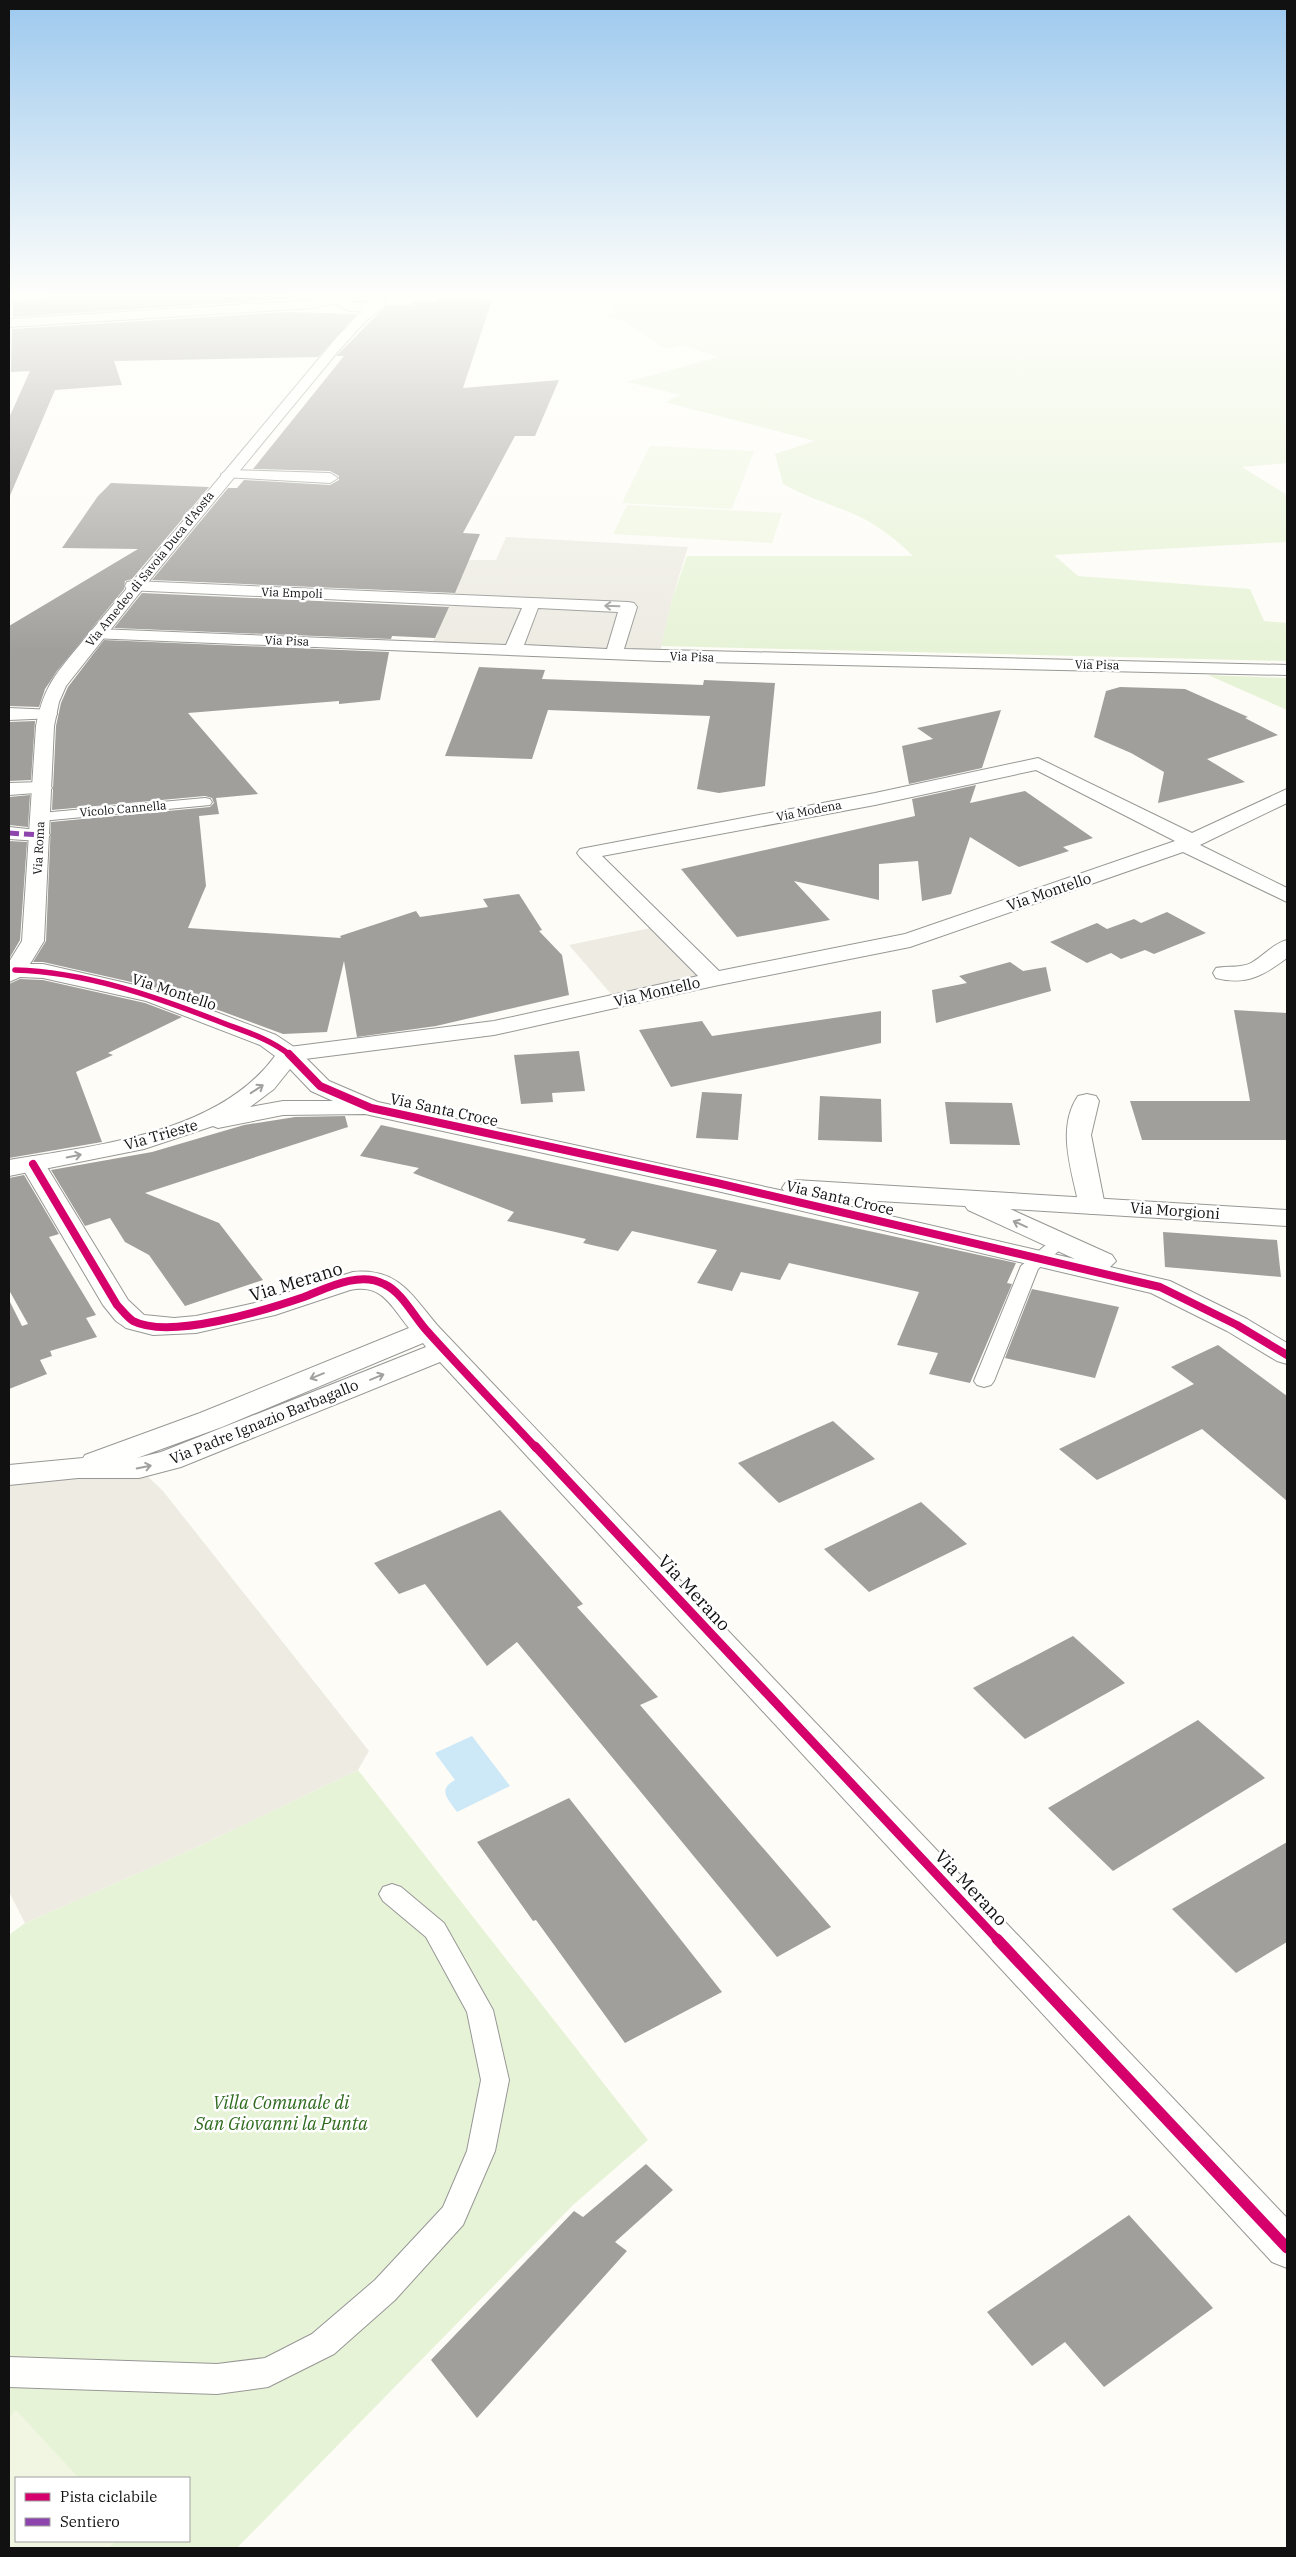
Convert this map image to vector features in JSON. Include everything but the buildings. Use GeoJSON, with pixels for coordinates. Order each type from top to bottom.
{"type":"FeatureCollection","features":[{"type":"Feature","properties":{"kind":"street","name":"Via Amedeo di Savoia Duca d'Aosta"},"geometry":{"type":"LineString","coordinates":[[48,714],[57,685],[133,586],[228,474],[273,413]]}},
{"type":"Feature","properties":{"kind":"street"},"geometry":{"type":"LineString","coordinates":[[228,474],[330,478]]}},
{"type":"Feature","properties":{"kind":"street","name":"Via Empoli"},"geometry":{"type":"LineString","coordinates":[[133,586],[628,607],[614,654]]}},
{"type":"Feature","properties":{"kind":"street"},"geometry":{"type":"LineString","coordinates":[[512,650],[532,602]]}},
{"type":"Feature","properties":{"kind":"street","name":"Via Pisa"},"geometry":{"type":"LineString","coordinates":[[97,634],[614,654],[1287,670]]}},
{"type":"Feature","properties":{"kind":"street"},"geometry":{"type":"LineString","coordinates":[[9,714],[48,714]]}},
{"type":"Feature","properties":{"kind":"street","name":"Via Roma"},"geometry":{"type":"LineString","coordinates":[[12,973],[33,941],[48,714]]}},
{"type":"Feature","properties":{"kind":"street","name":"Via Modena"},"geometry":{"type":"LineString","coordinates":[[714,979],[587,853],[875,799],[1038,764],[1188,843]]}},
{"type":"Feature","properties":{"kind":"street"},"geometry":{"type":"LineString","coordinates":[[9,789],[42,788]]}},
{"type":"Feature","properties":{"kind":"street","name":"Via Montello"},"geometry":{"type":"LineString","coordinates":[[12,973],[43,971],[153,996],[268,1040],[289,1054],[494,1028],[714,979],[910,940],[1188,843],[1287,795]]}},
{"type":"Feature","properties":{"kind":"street"},"geometry":{"type":"LineString","coordinates":[[9,833],[40,826]]}},
{"type":"Feature","properties":{"kind":"street"},"geometry":{"type":"LineString","coordinates":[[1188,843],[1287,896]]}},
{"type":"Feature","properties":{"kind":"street"},"geometry":{"type":"LineString","coordinates":[[1224,973],[1255,971],[1287,947]]}},
{"type":"Feature","properties":{"kind":"street"},"geometry":{"type":"LineString","coordinates":[[289,1054],[320,1086],[371,1108]]}},
{"type":"Feature","properties":{"kind":"street","name":"Via Trieste"},"geometry":{"type":"LineString","coordinates":[[21,1166],[151,1140],[207,1122],[266,1084],[289,1054]]}},
{"type":"Feature","properties":{"kind":"street"},"geometry":{"type":"LineString","coordinates":[[1087,1101],[1078,1135],[1092,1206]]}},
{"type":"Feature","properties":{"kind":"street"},"geometry":{"type":"LineString","coordinates":[[207,1122],[283,1108],[371,1108]]}},
{"type":"Feature","properties":{"kind":"street","name":"Via Santa Croce"},"geometry":{"type":"LineString","coordinates":[[371,1108],[717,1183],[1160,1288],[1236,1324],[1287,1355]]}},
{"type":"Feature","properties":{"kind":"street","name":"Via Merano"},"geometry":{"type":"LineString","coordinates":[[21,1166],[117,1304],[134,1322],[158,1327],[187,1326],[275,1307],[349,1281],[371,1279],[386,1285],[1287,2248]]}},
{"type":"Feature","properties":{"kind":"street","name":"Via Morgioni"},"geometry":{"type":"LineString","coordinates":[[717,1183],[1287,1218]]}},
{"type":"Feature","properties":{"kind":"street"},"geometry":{"type":"LineString","coordinates":[[915,1230],[922,1196]]}},
{"type":"Feature","properties":{"kind":"street"},"geometry":{"type":"LineString","coordinates":[[966,1198],[1160,1288]]}},
{"type":"Feature","properties":{"kind":"street"},"geometry":{"type":"LineString","coordinates":[[1060,1242],[1064,1205]]}},
{"type":"Feature","properties":{"kind":"street","name":"Via Padre Ignazio Barbagallo"},"geometry":{"type":"LineString","coordinates":[[9,1474],[78,1468],[139,1468],[170,1460],[436,1340]]}},
{"type":"Feature","properties":{"kind":"lane","name":"Vicolo Cannella"},"geometry":{"type":"LineString","coordinates":[[40,826],[204,802]]}},
{"type":"Feature","properties":{"kind":"lane"},"geometry":{"type":"LineString","coordinates":[[984,1381],[1030,1266],[1060,1242]]}},
{"type":"Feature","properties":{"kind":"lane"},"geometry":{"type":"LineString","coordinates":[[9,2372],[217,2379],[268,2372],[323,2344],[385,2290],[453,2216],[481,2151],[495,2080],[480,2010],[458,1970],[435,1930],[392,1894]]}},
{"type":"Feature","properties":{"kind":"green space"},"geometry":{"type":"Polygon","coordinates":[[[709,413],[1287,413],[1287,463],[1242,467],[1287,495],[1287,542],[1054,555],[1078,576],[1250,589],[1264,621],[1287,623],[1287,661],[661,646],[672,599],[687,556],[913,556],[893,538],[870,522],[783,484],[775,454],[815,441],[709,413]]]}},
{"type":"Feature","properties":{"kind":"green space"},"geometry":{"type":"Polygon","coordinates":[[[650,446],[754,451],[732,509],[622,503],[650,446]]]}},
{"type":"Feature","properties":{"kind":"green space"},"geometry":{"type":"Polygon","coordinates":[[[627,505],[782,513],[772,543],[613,534],[627,505]]]}},
{"type":"Feature","properties":{"kind":"green space"},"geometry":{"type":"Polygon","coordinates":[[[1208,675],[1287,678],[1287,710],[1208,675]]]}},
{"type":"Feature","properties":{"kind":"green space","name":"Villa Comunale di San Giovanni la Punta"},"geometry":{"type":"Polygon","coordinates":[[[358,1770],[648,2140],[573,2205],[237,2548],[9,2548],[9,1935],[25,1923],[195,1848],[358,1770]]]}},
{"type":"Feature","properties":{"kind":"green space"},"geometry":{"type":"Polygon","coordinates":[[[16,2410],[78,2477],[15,2477],[15,2542],[115,2542],[108,2548],[9,2548],[9,2417],[16,2410]]]}},
{"type":"Feature","properties":{"kind":"shaded area"},"geometry":{"type":"Polygon","coordinates":[[[506,537],[688,547],[672,599],[659,656],[431,647],[468,560],[496,560],[506,537]]]}},
{"type":"Feature","properties":{"kind":"shaded area"},"geometry":{"type":"Polygon","coordinates":[[[660,926],[714,979],[617,1001],[569,945],[660,926]]]}},
{"type":"Feature","properties":{"kind":"shaded area"},"geometry":{"type":"Polygon","coordinates":[[[139,1468],[163,1491],[369,1751],[358,1770],[195,1848],[25,1923],[9,1892],[9,1475],[50,1470],[139,1468]]]}},
{"type":"Feature","properties":{"kind":"water"},"geometry":{"type":"Polygon","coordinates":[[[472,1736],[510,1786],[457,1812],[445,1791],[446,1787],[455,1780],[435,1753],[472,1736]]]}},
{"type":"Feature","properties":{"kind":"marked path"},"geometry":{"type":"LineString","coordinates":[[9,833],[40,835]]}},
{"type":"Feature","properties":{"kind":"cycle path"},"geometry":{"type":"LineString","coordinates":[[15,970],[43,971],[153,996],[268,1040],[289,1054],[320,1086],[371,1108],[717,1183],[1160,1287],[1237,1325],[1287,1355]]}},
{"type":"Feature","properties":{"kind":"cycle path"},"geometry":{"type":"LineString","coordinates":[[33,1164],[117,1305],[133,1321],[153,1326],[196,1324],[265,1309],[353,1281],[373,1280],[387,1286],[399,1297],[427,1331],[1287,2248]]}}]}
